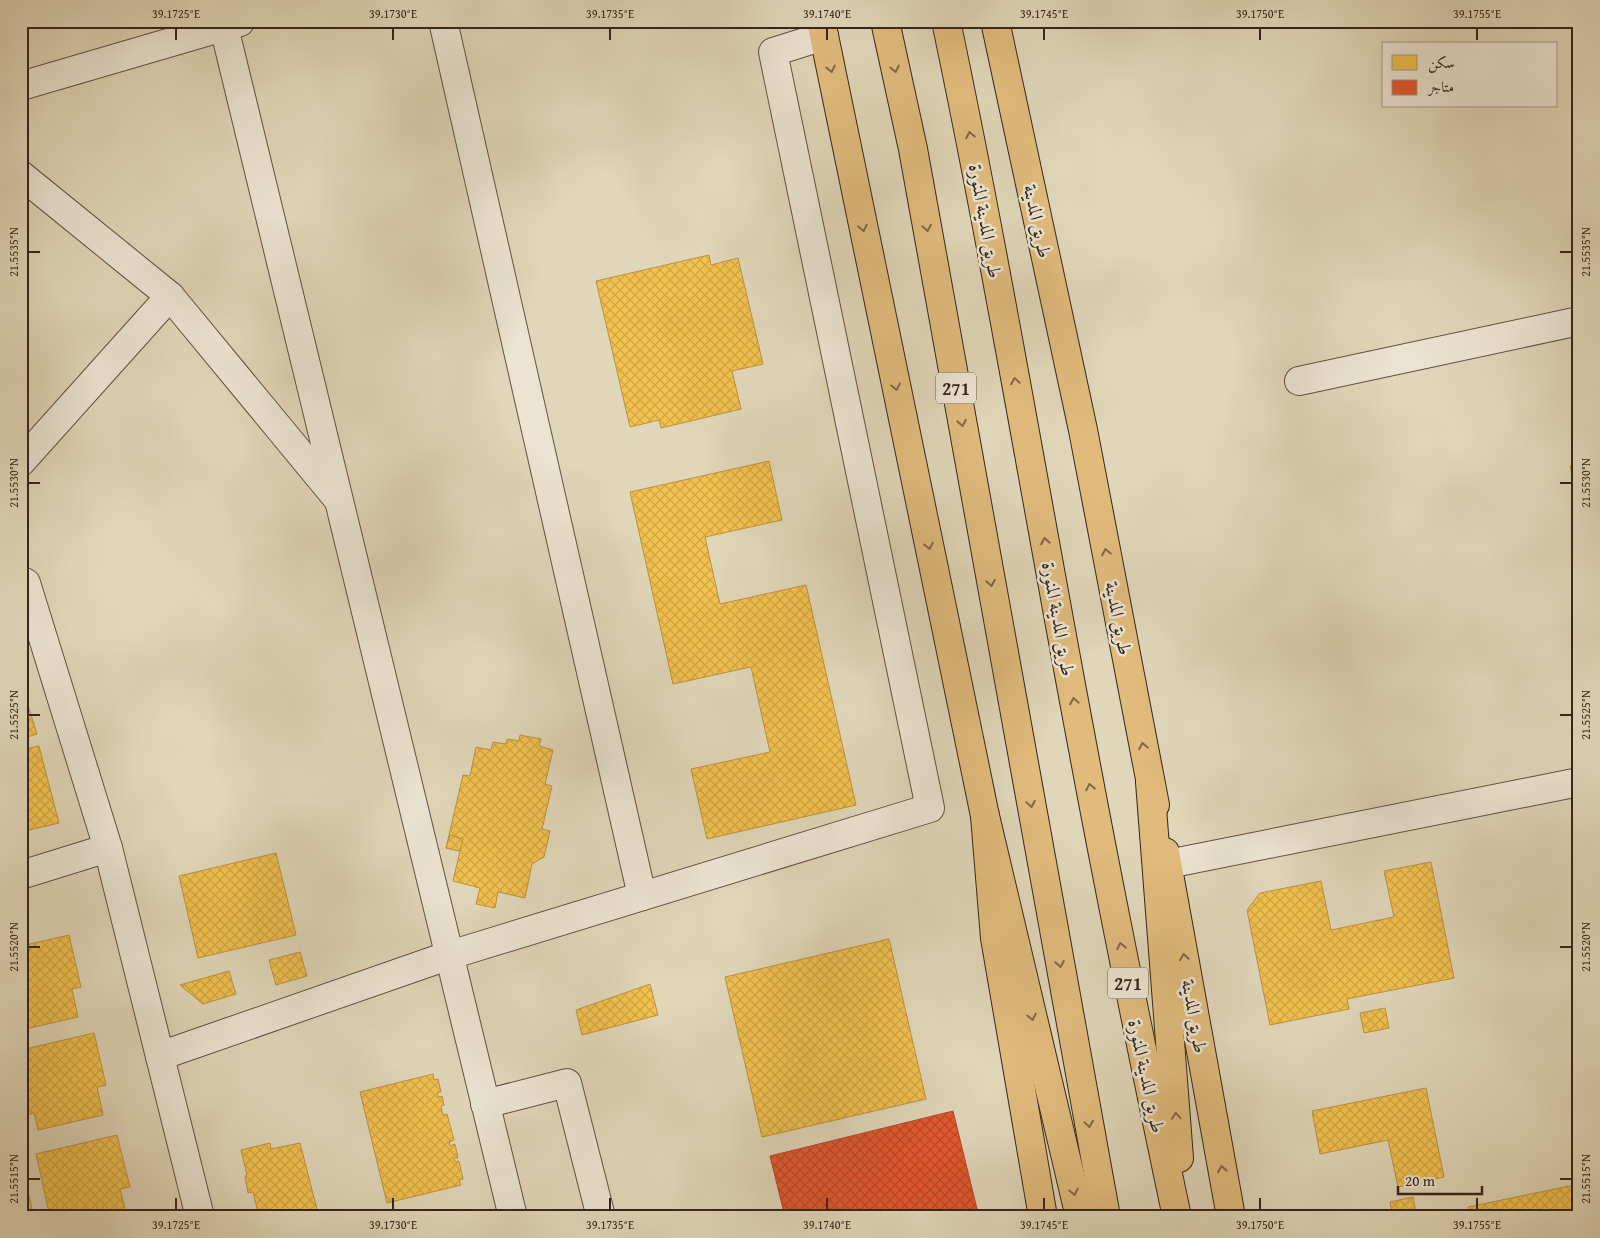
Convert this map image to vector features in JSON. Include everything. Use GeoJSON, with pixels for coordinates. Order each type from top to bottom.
{"type":"FeatureCollection","features":[{"type":"Feature","properties":{"kind":"main road","name":"271"},"geometry":{"type":"LineString","coordinates":[[885,21],[913,149],[1106,1217]]}},
{"type":"Feature","properties":{"kind":"main road","name":"طريق المدينة المنورة"},"geometry":{"type":"LineString","coordinates":[[946,21],[971,138],[1123,960],[1177,1217]]}},
{"type":"Feature","properties":{"kind":"main road","name":"طريق المدينة"},"geometry":{"type":"LineString","coordinates":[[995,21],[1083,430],[1150,782],[1168,864],[1231,1217]]}},
{"type":"Feature","properties":{"kind":"main road"},"geometry":{"type":"LineString","coordinates":[[822,29],[985,816],[1080,1217]]}},
{"type":"Feature","properties":{"kind":"main road"},"geometry":{"type":"LineString","coordinates":[[1150,782],[1184,1217]]}},
{"type":"Feature","properties":{"kind":"main road"},"geometry":{"type":"LineString","coordinates":[[985,816],[995,938],[1043,1217]]}},
{"type":"Feature","properties":{"kind":"street"},"geometry":{"type":"LineString","coordinates":[[443,21],[642,896]]}},
{"type":"Feature","properties":{"kind":"street"},"geometry":{"type":"LineString","coordinates":[[21,86],[233,24],[340,502],[513,1217]]}},
{"type":"Feature","properties":{"kind":"street"},"geometry":{"type":"LineString","coordinates":[[160,1056],[450,955],[930,808],[773,52],[822,29]]}},
{"type":"Feature","properties":{"kind":"street"},"geometry":{"type":"LineString","coordinates":[[21,175],[170,296],[340,502]]}},
{"type":"Feature","properties":{"kind":"street"},"geometry":{"type":"LineString","coordinates":[[21,462],[170,296]]}},
{"type":"Feature","properties":{"kind":"street"},"geometry":{"type":"LineString","coordinates":[[1298,381],[1579,321]]}},
{"type":"Feature","properties":{"kind":"street"},"geometry":{"type":"LineString","coordinates":[[23,582],[108,848],[200,1217]]}},
{"type":"Feature","properties":{"kind":"street"},"geometry":{"type":"LineString","coordinates":[[1168,864],[1579,782]]}},
{"type":"Feature","properties":{"kind":"street"},"geometry":{"type":"LineString","coordinates":[[21,875],[108,848]]}},
{"type":"Feature","properties":{"kind":"street"},"geometry":{"type":"LineString","coordinates":[[485,1104],[567,1083],[601,1217]]}},
{"type":"Feature","properties":{"kind":"building: سكن"},"geometry":{"type":"Polygon","coordinates":[[[709,255],[711,265],[738,258],[763,364],[732,371],[741,409],[661,428],[659,420],[630,427],[596,281],[709,255]]]}},
{"type":"Feature","properties":{"kind":"building: سكن"},"geometry":{"type":"Polygon","coordinates":[[[769,461],[782,520],[705,537],[720,604],[806,585],[856,805],[707,839],[691,769],[770,752],[751,667],[673,684],[630,492],[769,461]]]}},
{"type":"Feature","properties":{"kind":"building: سكن"},"geometry":{"type":"Polygon","coordinates":[[[1579,464],[1579,506],[1570,466],[1579,464]]]}},
{"type":"Feature","properties":{"kind":"building: سكن"},"geometry":{"type":"Polygon","coordinates":[[[21,683],[37,734],[21,739],[21,683]]]}},
{"type":"Feature","properties":{"kind":"building: سكن"},"geometry":{"type":"Polygon","coordinates":[[[520,735],[541,739],[539,746],[553,750],[545,784],[552,786],[542,829],[550,831],[544,857],[532,864],[525,898],[498,892],[495,908],[476,904],[480,888],[453,881],[460,851],[446,848],[463,775],[470,776],[476,747],[491,750],[493,742],[506,744],[507,739],[519,741],[520,735]]]}},
{"type":"Feature","properties":{"kind":"building: سكن"},"geometry":{"type":"Polygon","coordinates":[[[39,746],[59,823],[21,832],[21,750],[39,746]]]}},
{"type":"Feature","properties":{"kind":"building: سكن"},"geometry":{"type":"Polygon","coordinates":[[[450,835],[463,839],[460,851],[446,848],[450,835]]]}},
{"type":"Feature","properties":{"kind":"building: سكن"},"geometry":{"type":"Polygon","coordinates":[[[276,853],[296,935],[198,958],[179,876],[276,853]]]}},
{"type":"Feature","properties":{"kind":"building: سكن"},"geometry":{"type":"Polygon","coordinates":[[[1431,862],[1454,978],[1347,999],[1349,1009],[1270,1025],[1247,910],[1260,893],[1321,881],[1331,930],[1394,917],[1384,871],[1431,862]]]}},
{"type":"Feature","properties":{"kind":"building: سكن"},"geometry":{"type":"Polygon","coordinates":[[[69,935],[81,987],[72,989],[78,1017],[21,1030],[21,946],[69,935]]]}},
{"type":"Feature","properties":{"kind":"building: سكن"},"geometry":{"type":"Polygon","coordinates":[[[889,939],[926,1099],[762,1137],[725,977],[889,939]]]}},
{"type":"Feature","properties":{"kind":"building: سكن"},"geometry":{"type":"Polygon","coordinates":[[[300,952],[307,976],[276,985],[269,960],[300,952]]]}},
{"type":"Feature","properties":{"kind":"building: سكن"},"geometry":{"type":"Polygon","coordinates":[[[229,971],[236,994],[203,1004],[180,985],[229,971]]]}},
{"type":"Feature","properties":{"kind":"building: سكن"},"geometry":{"type":"Polygon","coordinates":[[[650,984],[658,1015],[582,1035],[576,1010],[650,984]]]}},
{"type":"Feature","properties":{"kind":"building: سكن"},"geometry":{"type":"Polygon","coordinates":[[[1385,1008],[1389,1028],[1364,1033],[1360,1013],[1385,1008]]]}},
{"type":"Feature","properties":{"kind":"building: سكن"},"geometry":{"type":"Polygon","coordinates":[[[94,1033],[106,1085],[97,1087],[103,1115],[38,1130],[34,1113],[26,1115],[21,1093],[21,1050],[94,1033]]]}},
{"type":"Feature","properties":{"kind":"building: سكن"},"geometry":{"type":"Polygon","coordinates":[[[433,1074],[434,1080],[438,1079],[441,1092],[437,1093],[439,1097],[442,1096],[444,1105],[441,1106],[443,1115],[447,1114],[454,1140],[449,1142],[450,1146],[455,1144],[458,1158],[454,1158],[455,1162],[459,1161],[463,1179],[459,1180],[461,1185],[387,1203],[360,1092],[433,1074]]]}},
{"type":"Feature","properties":{"kind":"building: سكن"},"geometry":{"type":"Polygon","coordinates":[[[1426,1088],[1444,1177],[1398,1187],[1388,1140],[1320,1154],[1312,1111],[1426,1088]]]}},
{"type":"Feature","properties":{"kind":"building: سكن"},"geometry":{"type":"Polygon","coordinates":[[[117,1135],[130,1187],[120,1189],[127,1217],[58,1217],[58,1215],[50,1217],[36,1154],[117,1135]]]}},
{"type":"Feature","properties":{"kind":"building: سكن"},"geometry":{"type":"Polygon","coordinates":[[[270,1143],[271,1149],[300,1143],[319,1217],[259,1217],[253,1192],[248,1193],[245,1176],[247,1175],[241,1150],[270,1143]]]}},
{"type":"Feature","properties":{"kind":"building: سكن"},"geometry":{"type":"Polygon","coordinates":[[[21,1171],[23,1171],[34,1217],[21,1217],[21,1171]]]}},
{"type":"Feature","properties":{"kind":"building: سكن"},"geometry":{"type":"Polygon","coordinates":[[[1579,1184],[1579,1217],[1470,1217],[1468,1207],[1579,1184]]]}},
{"type":"Feature","properties":{"kind":"building: سكن"},"geometry":{"type":"Polygon","coordinates":[[[1413,1197],[1417,1217],[1393,1217],[1390,1202],[1413,1197]]]}},
{"type":"Feature","properties":{"kind":"building: سكن"},"geometry":{"type":"Polygon","coordinates":[[[462,1209],[464,1217],[426,1217],[462,1209]]]}},
{"type":"Feature","properties":{"kind":"building: سكن"},"geometry":{"type":"Polygon","coordinates":[[[725,1210],[735,1217],[695,1217],[725,1210]]]}},
{"type":"Feature","properties":{"kind":"building: متاجر"},"geometry":{"type":"Polygon","coordinates":[[[953,1111],[979,1217],[785,1217],[770,1156],[953,1111]]]}}]}
